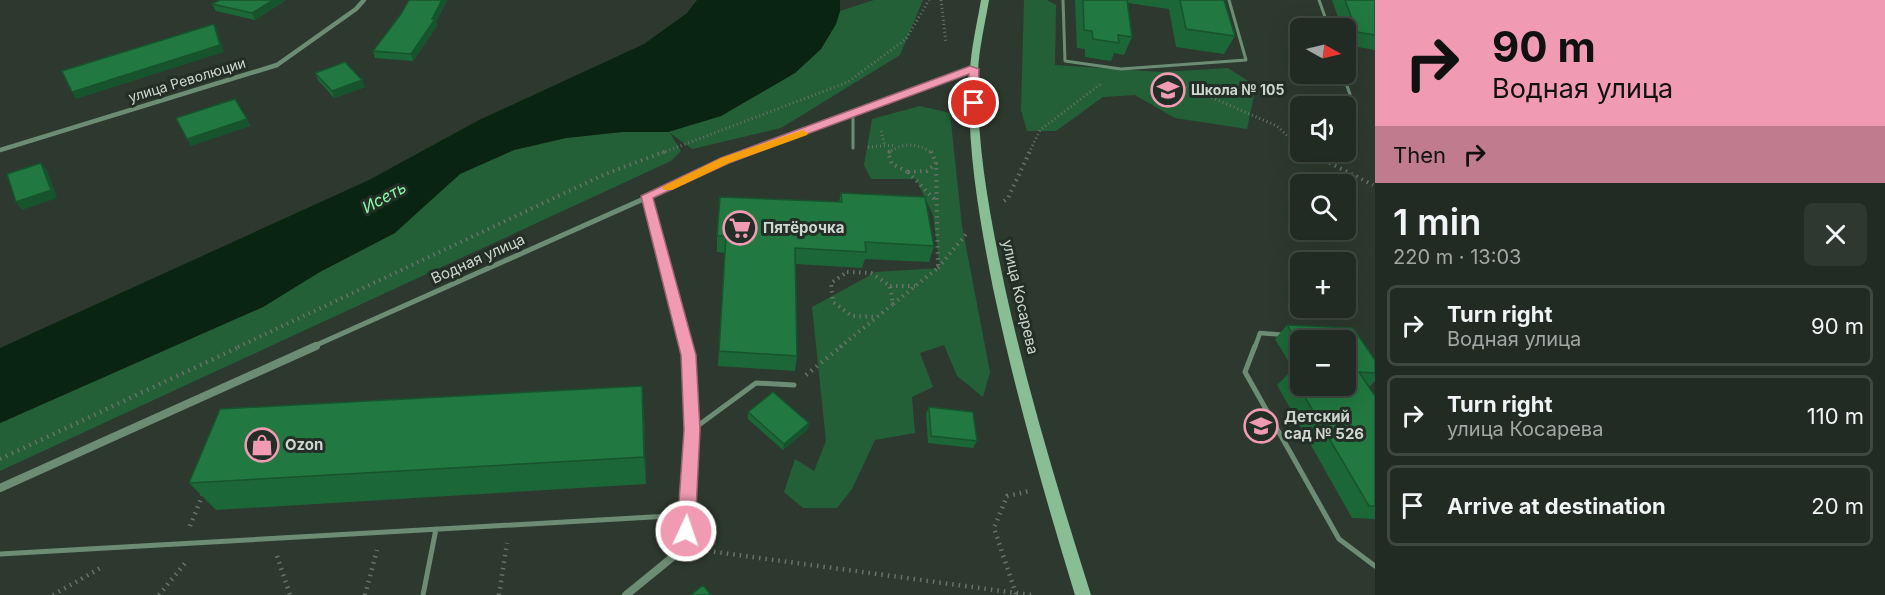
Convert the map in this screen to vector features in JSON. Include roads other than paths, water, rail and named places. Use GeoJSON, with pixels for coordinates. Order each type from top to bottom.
{"type":"FeatureCollection","features":[{"type":"Feature","properties":{"kind":"street","name":"улица Революции"},"geometry":{"type":"LineString","coordinates":[[0,150],[278,65],[356,9],[364,0]]}},
{"type":"Feature","properties":{"kind":"street","name":"улица Косарева"},"geometry":{"type":"LineString","coordinates":[[985,0],[974,69],[973,120],[983,215],[1014,353],[1048,488],[1083,595]]}},
{"type":"Feature","properties":{"kind":"street","name":"Водная улица"},"geometry":{"type":"LineString","coordinates":[[0,488],[725,161],[974,69]]}},
{"type":"Feature","properties":{"kind":"street"},"geometry":{"type":"LineString","coordinates":[[626,595],[685,547],[692,430],[688,355],[647,196]]}},
{"type":"Feature","properties":{"kind":"lane"},"geometry":{"type":"LineString","coordinates":[[1063,0],[1065,61],[1121,69],[1246,60],[1229,0]]}},
{"type":"Feature","properties":{"kind":"lane"},"geometry":{"type":"LineString","coordinates":[[1319,0],[1325,18]]}},
{"type":"Feature","properties":{"kind":"lane"},"geometry":{"type":"LineString","coordinates":[[853,115],[853,148]]}},
{"type":"Feature","properties":{"kind":"lane"},"geometry":{"type":"LineString","coordinates":[[1290,335],[1260,333],[1245,372],[1339,539],[1375,566]]}},
{"type":"Feature","properties":{"kind":"lane"},"geometry":{"type":"LineString","coordinates":[[692,430],[756,383],[794,385]]}},
{"type":"Feature","properties":{"kind":"lane"},"geometry":{"type":"LineString","coordinates":[[0,554],[687,515]]}},
{"type":"Feature","properties":{"kind":"lane"},"geometry":{"type":"LineString","coordinates":[[423,595],[436,529]]}},
{"type":"Feature","properties":{"kind":"water","name":"Исеть"},"geometry":{"type":"Polygon","coordinates":[[[697,0],[840,0],[840,11],[836,24],[821,49],[795,73],[721,116],[668,132],[622,132],[566,138],[514,150],[460,174],[395,233],[320,272],[263,307],[0,423],[0,348],[369,180],[479,120],[644,44],[687,13],[697,0]]]}},
{"type":"Feature","properties":{"kind":"place","name":"Школа № 105"},"geometry":{"type":"Point","coordinates":[1168,90]}},
{"type":"Feature","properties":{"kind":"place","name":"Пятёрочка"},"geometry":{"type":"Point","coordinates":[740,228]}},
{"type":"Feature","properties":{"kind":"place","name":"Детcкий сад № 526"},"geometry":{"type":"Point","coordinates":[1261,426]}},
{"type":"Feature","properties":{"kind":"place","name":"Ozon"},"geometry":{"type":"Point","coordinates":[262,445]}}]}
